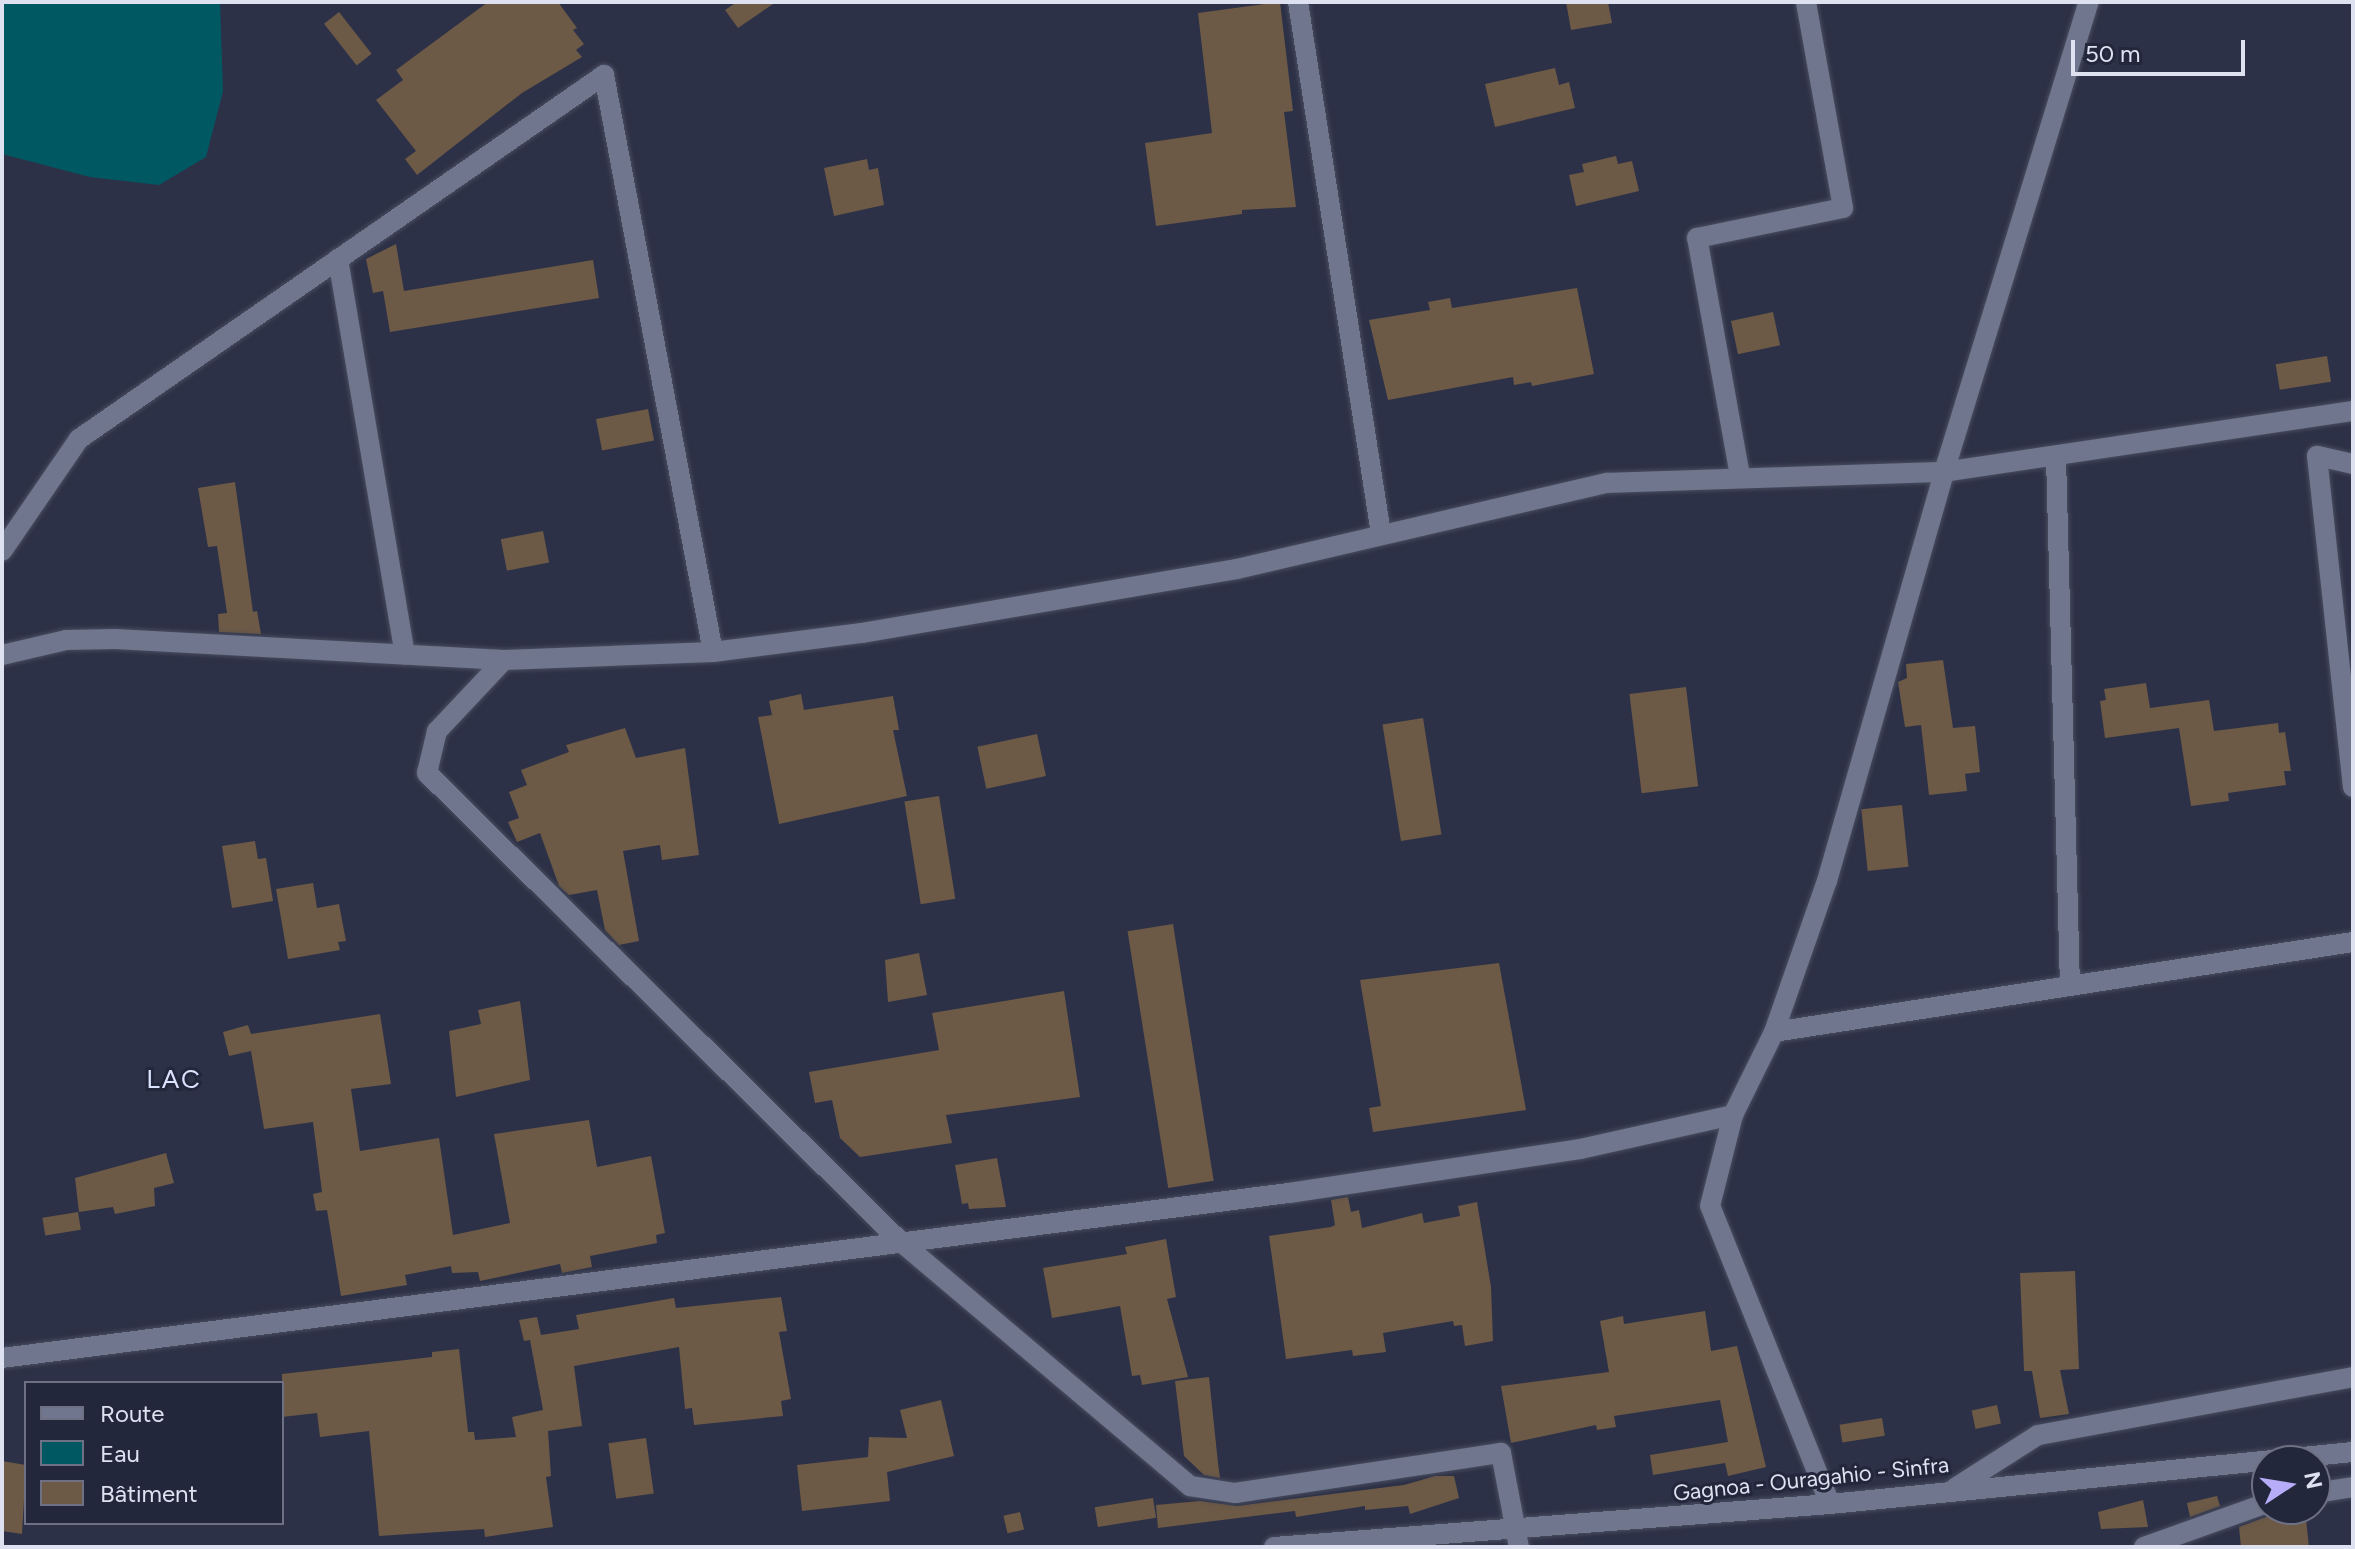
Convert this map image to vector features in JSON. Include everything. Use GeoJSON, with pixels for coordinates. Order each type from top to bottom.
{"type":"FeatureCollection","features":[{"type":"Feature","properties":{"kind":"street"},"geometry":{"type":"LineString","coordinates":[[1298,2],[1381,534]]}},
{"type":"Feature","properties":{"kind":"street"},"geometry":{"type":"LineString","coordinates":[[1740,476],[1697,238],[1843,208],[1806,2]]}},
{"type":"Feature","properties":{"kind":"street"},"geometry":{"type":"LineString","coordinates":[[1830,1504],[1710,1206],[1733,1115],[1774,1032],[1827,881],[1944,472],[2089,2]]}},
{"type":"Feature","properties":{"kind":"street"},"geometry":{"type":"LineString","coordinates":[[2,551],[79,439],[604,75],[713,652]]}},
{"type":"Feature","properties":{"kind":"street"},"geometry":{"type":"LineString","coordinates":[[338,259],[405,654]]}},
{"type":"Feature","properties":{"kind":"street"},"geometry":{"type":"LineString","coordinates":[[2,655],[66,640],[115,639],[504,660],[713,652],[1078,598],[1237,569],[1607,483],[1740,476],[1944,472],[2353,411]]}},
{"type":"Feature","properties":{"kind":"street"},"geometry":{"type":"LineString","coordinates":[[2056,456],[2070,986]]}},
{"type":"Feature","properties":{"kind":"street"},"geometry":{"type":"LineString","coordinates":[[2353,464],[2317,456],[2350,699],[2353,787]]}},
{"type":"Feature","properties":{"kind":"street"},"geometry":{"type":"LineString","coordinates":[[504,660],[437,731],[427,773],[900,1241],[1190,1486],[1235,1493],[1501,1453],[1516,1539]]}},
{"type":"Feature","properties":{"kind":"street"},"geometry":{"type":"LineString","coordinates":[[1774,1032],[2353,942]]}},
{"type":"Feature","properties":{"kind":"street"},"geometry":{"type":"LineString","coordinates":[[2,1358],[1488,1163],[1733,1115]]}},
{"type":"Feature","properties":{"kind":"street"},"geometry":{"type":"LineString","coordinates":[[1955,1488],[2038,1435],[2353,1377]]}},
{"type":"Feature","properties":{"kind":"street","name":"Gagnoa - Ouragahio - Sinfra"},"geometry":{"type":"LineString","coordinates":[[1274,1547],[1516,1539],[1955,1488],[2353,1452]]}},
{"type":"Feature","properties":{"kind":"street"},"geometry":{"type":"LineString","coordinates":[[2331,1490],[2353,1487]]}},
{"type":"Feature","properties":{"kind":"street"},"geometry":{"type":"LineString","coordinates":[[2144,1547],[2251,1509]]}},
{"type":"Feature","properties":{"kind":"water"},"geometry":{"type":"Polygon","coordinates":[[[2,2],[220,2],[223,91],[206,157],[159,185],[90,177],[2,154],[2,2]]]}},
{"type":"Feature","properties":{"kind":"building"},"geometry":{"type":"Polygon","coordinates":[[[488,2],[558,2],[577,28],[573,30],[584,44],[576,50],[582,57],[522,93],[417,175],[405,159],[416,151],[376,100],[403,80],[396,70],[488,2]]]}},
{"type":"Feature","properties":{"kind":"building"},"geometry":{"type":"Polygon","coordinates":[[[737,2],[776,2],[738,28],[725,10],[737,2]]]}},
{"type":"Feature","properties":{"kind":"building"},"geometry":{"type":"Polygon","coordinates":[[[1280,2],[1293,111],[1284,112],[1296,207],[1242,210],[1242,214],[1156,226],[1145,143],[1212,133],[1198,13],[1280,2]]]}},
{"type":"Feature","properties":{"kind":"building"},"geometry":{"type":"Polygon","coordinates":[[[1566,2],[1608,2],[1612,23],[1571,30],[1566,2]]]}},
{"type":"Feature","properties":{"kind":"building"},"geometry":{"type":"Polygon","coordinates":[[[339,12],[372,54],[357,65],[324,24],[339,12]]]}},
{"type":"Feature","properties":{"kind":"building"},"geometry":{"type":"Polygon","coordinates":[[[1555,68],[1559,85],[1569,82],[1575,108],[1495,127],[1485,84],[1555,68]]]}},
{"type":"Feature","properties":{"kind":"building"},"geometry":{"type":"Polygon","coordinates":[[[1616,156],[1618,164],[1632,161],[1639,191],[1576,206],[1569,175],[1584,172],[1582,164],[1616,156]]]}},
{"type":"Feature","properties":{"kind":"building"},"geometry":{"type":"Polygon","coordinates":[[[867,159],[869,170],[878,168],[884,205],[834,216],[824,168],[867,159]]]}},
{"type":"Feature","properties":{"kind":"building"},"geometry":{"type":"Polygon","coordinates":[[[396,244],[404,291],[593,260],[599,298],[390,332],[383,291],[373,293],[366,259],[396,244]]]}},
{"type":"Feature","properties":{"kind":"building"},"geometry":{"type":"Polygon","coordinates":[[[1577,288],[1594,374],[1532,386],[1531,382],[1514,385],[1513,377],[1388,400],[1369,320],[1430,310],[1428,302],[1450,298],[1452,308],[1577,288]]]}},
{"type":"Feature","properties":{"kind":"building"},"geometry":{"type":"Polygon","coordinates":[[[1773,312],[1780,345],[1738,354],[1731,321],[1773,312]]]}},
{"type":"Feature","properties":{"kind":"building"},"geometry":{"type":"Polygon","coordinates":[[[2327,356],[2331,382],[2280,390],[2276,364],[2327,356]]]}},
{"type":"Feature","properties":{"kind":"building"},"geometry":{"type":"Polygon","coordinates":[[[648,409],[654,440],[602,451],[596,419],[648,409]]]}},
{"type":"Feature","properties":{"kind":"building"},"geometry":{"type":"Polygon","coordinates":[[[235,482],[253,612],[257,611],[261,634],[219,632],[218,614],[227,613],[217,546],[208,547],[198,488],[235,482]]]}},
{"type":"Feature","properties":{"kind":"building"},"geometry":{"type":"Polygon","coordinates":[[[543,531],[549,562],[507,571],[501,539],[543,531]]]}},
{"type":"Feature","properties":{"kind":"building"},"geometry":{"type":"Polygon","coordinates":[[[1943,660],[1953,728],[1975,726],[1980,772],[1965,774],[1967,791],[1929,795],[1921,725],[1905,727],[1898,682],[1907,678],[1906,664],[1943,660]]]}},
{"type":"Feature","properties":{"kind":"building"},"geometry":{"type":"Polygon","coordinates":[[[2146,683],[2150,708],[2209,700],[2214,731],[2278,723],[2279,733],[2285,732],[2291,771],[2284,771],[2286,785],[2228,793],[2229,801],[2191,806],[2179,728],[2105,738],[2100,701],[2106,700],[2104,689],[2146,683]]]}},
{"type":"Feature","properties":{"kind":"building"},"geometry":{"type":"Polygon","coordinates":[[[1686,687],[1698,786],[1642,793],[1629,694],[1686,687]]]}},
{"type":"Feature","properties":{"kind":"building"},"geometry":{"type":"Polygon","coordinates":[[[801,694],[804,710],[893,696],[899,730],[893,730],[907,796],[779,824],[758,717],[772,715],[769,701],[801,694]]]}},
{"type":"Feature","properties":{"kind":"building"},"geometry":{"type":"Polygon","coordinates":[[[1423,718],[1441,835],[1401,841],[1383,724],[1423,718]]]}},
{"type":"Feature","properties":{"kind":"building"},"geometry":{"type":"Polygon","coordinates":[[[625,728],[636,758],[685,748],[699,855],[662,860],[660,845],[623,851],[639,941],[619,945],[605,930],[597,890],[569,895],[559,886],[540,833],[517,842],[508,822],[519,818],[509,792],[527,785],[521,770],[569,752],[566,745],[625,728]]]}},
{"type":"Feature","properties":{"kind":"building"},"geometry":{"type":"Polygon","coordinates":[[[1037,734],[1046,776],[986,789],[977,747],[1037,734]]]}},
{"type":"Feature","properties":{"kind":"building"},"geometry":{"type":"Polygon","coordinates":[[[939,796],[955,899],[921,904],[904,801],[939,796]]]}},
{"type":"Feature","properties":{"kind":"building"},"geometry":{"type":"Polygon","coordinates":[[[1902,805],[1908,867],[1868,871],[1861,809],[1902,805]]]}},
{"type":"Feature","properties":{"kind":"building"},"geometry":{"type":"Polygon","coordinates":[[[255,841],[258,859],[266,858],[273,901],[232,908],[222,846],[255,841]]]}},
{"type":"Feature","properties":{"kind":"building"},"geometry":{"type":"Polygon","coordinates":[[[313,883],[317,908],[339,904],[346,941],[338,942],[340,950],[288,959],[276,889],[313,883]]]}},
{"type":"Feature","properties":{"kind":"building"},"geometry":{"type":"Polygon","coordinates":[[[1173,924],[1214,1181],[1168,1188],[1128,931],[1173,924]]]}},
{"type":"Feature","properties":{"kind":"building"},"geometry":{"type":"Polygon","coordinates":[[[919,953],[927,995],[888,1002],[885,960],[919,953]]]}},
{"type":"Feature","properties":{"kind":"building"},"geometry":{"type":"Polygon","coordinates":[[[1499,963],[1526,1110],[1373,1132],[1369,1108],[1381,1106],[1360,980],[1499,963]]]}},
{"type":"Feature","properties":{"kind":"building"},"geometry":{"type":"Polygon","coordinates":[[[1064,991],[1080,1097],[946,1115],[952,1143],[860,1157],[840,1138],[832,1100],[815,1103],[809,1072],[939,1050],[932,1013],[1064,991]]]}},
{"type":"Feature","properties":{"kind":"building"},"geometry":{"type":"Polygon","coordinates":[[[520,1001],[530,1080],[456,1097],[449,1031],[481,1024],[478,1010],[520,1001]]]}},
{"type":"Feature","properties":{"kind":"building"},"geometry":{"type":"Polygon","coordinates":[[[380,1014],[391,1084],[351,1089],[360,1151],[439,1138],[453,1235],[510,1223],[494,1134],[589,1120],[597,1167],[651,1156],[665,1233],[656,1235],[657,1243],[590,1256],[592,1267],[562,1273],[560,1264],[480,1281],[478,1272],[452,1273],[451,1266],[405,1275],[407,1285],[341,1296],[327,1210],[316,1211],[313,1194],[322,1192],[313,1122],[264,1129],[251,1051],[229,1056],[223,1032],[248,1025],[251,1034],[380,1014]]]}},
{"type":"Feature","properties":{"kind":"building"},"geometry":{"type":"Polygon","coordinates":[[[166,1153],[174,1183],[154,1188],[155,1206],[115,1214],[113,1207],[79,1212],[75,1178],[166,1153]]]}},
{"type":"Feature","properties":{"kind":"building"},"geometry":{"type":"Polygon","coordinates":[[[997,1158],[1006,1207],[969,1209],[968,1203],[962,1204],[955,1165],[997,1158]]]}},
{"type":"Feature","properties":{"kind":"building"},"geometry":{"type":"Polygon","coordinates":[[[1348,1197],[1351,1212],[1359,1210],[1362,1228],[1422,1213],[1424,1223],[1460,1216],[1458,1206],[1477,1202],[1491,1287],[1493,1341],[1465,1346],[1462,1325],[1454,1326],[1453,1321],[1383,1333],[1386,1352],[1353,1356],[1352,1350],[1286,1359],[1269,1236],[1331,1227],[1335,1225],[1331,1200],[1348,1197]]]}},
{"type":"Feature","properties":{"kind":"building"},"geometry":{"type":"Polygon","coordinates":[[[78,1212],[81,1230],[45,1235],[42,1218],[78,1212]]]}},
{"type":"Feature","properties":{"kind":"building"},"geometry":{"type":"Polygon","coordinates":[[[1166,1239],[1176,1297],[1167,1299],[1188,1377],[1142,1385],[1140,1375],[1132,1376],[1120,1306],[1052,1318],[1043,1268],[1127,1254],[1125,1247],[1166,1239]]]}},
{"type":"Feature","properties":{"kind":"building"},"geometry":{"type":"Polygon","coordinates":[[[2075,1271],[2079,1369],[2060,1370],[2069,1414],[2040,1418],[2032,1371],[2024,1371],[2020,1273],[2075,1271]]]}},
{"type":"Feature","properties":{"kind":"building"},"geometry":{"type":"Polygon","coordinates":[[[781,1297],[787,1331],[779,1332],[791,1399],[781,1401],[783,1416],[694,1425],[692,1408],[685,1409],[679,1347],[574,1366],[582,1426],[548,1431],[551,1476],[546,1477],[553,1527],[485,1537],[484,1529],[379,1536],[369,1431],[320,1437],[317,1413],[284,1417],[282,1374],[432,1357],[432,1352],[459,1349],[468,1432],[474,1432],[475,1440],[516,1437],[512,1417],[543,1410],[530,1340],[524,1341],[519,1320],[537,1317],[541,1335],[579,1329],[576,1315],[674,1298],[676,1308],[781,1297]]]}},
{"type":"Feature","properties":{"kind":"building"},"geometry":{"type":"Polygon","coordinates":[[[1705,1311],[1711,1351],[1737,1346],[1766,1467],[1728,1476],[1725,1463],[1653,1475],[1650,1455],[1728,1442],[1720,1400],[1614,1416],[1616,1427],[1597,1430],[1596,1425],[1511,1443],[1501,1386],[1609,1372],[1600,1321],[1623,1316],[1624,1324],[1705,1311]]]}},
{"type":"Feature","properties":{"kind":"building"},"geometry":{"type":"Polygon","coordinates":[[[1209,1377],[1220,1478],[1204,1475],[1184,1456],[1175,1381],[1209,1377]]]}},
{"type":"Feature","properties":{"kind":"building"},"geometry":{"type":"Polygon","coordinates":[[[941,1400],[954,1456],[887,1472],[890,1501],[802,1511],[797,1465],[868,1457],[869,1437],[907,1438],[900,1410],[941,1400]]]}},
{"type":"Feature","properties":{"kind":"building"},"geometry":{"type":"Polygon","coordinates":[[[1997,1405],[2001,1424],[1976,1429],[1972,1410],[1997,1405]]]}},
{"type":"Feature","properties":{"kind":"building"},"geometry":{"type":"Polygon","coordinates":[[[1882,1418],[1885,1436],[1842,1443],[1840,1425],[1882,1418]]]}},
{"type":"Feature","properties":{"kind":"building"},"geometry":{"type":"Polygon","coordinates":[[[646,1438],[654,1493],[616,1499],[608,1443],[646,1438]]]}},
{"type":"Feature","properties":{"kind":"building"},"geometry":{"type":"Polygon","coordinates":[[[2,1461],[24,1465],[24,1500],[22,1534],[2,1531],[2,1461]]]}},
{"type":"Feature","properties":{"kind":"building"},"geometry":{"type":"Polygon","coordinates":[[[1435,1476],[1454,1476],[1459,1498],[1410,1514],[1408,1506],[1365,1510],[1365,1506],[1296,1517],[1295,1511],[1158,1528],[1156,1505],[1200,1501],[1237,1506],[1404,1485],[1435,1476]]]}},
{"type":"Feature","properties":{"kind":"building"},"geometry":{"type":"Polygon","coordinates":[[[2217,1496],[2220,1506],[2190,1517],[2187,1503],[2217,1496]]]}},
{"type":"Feature","properties":{"kind":"building"},"geometry":{"type":"Polygon","coordinates":[[[1153,1498],[1156,1518],[1098,1527],[1095,1507],[1153,1498]]]}},
{"type":"Feature","properties":{"kind":"building"},"geometry":{"type":"Polygon","coordinates":[[[2143,1500],[2148,1527],[2101,1529],[2098,1512],[2143,1500]]]}},
{"type":"Feature","properties":{"kind":"building"},"geometry":{"type":"Polygon","coordinates":[[[1020,1512],[1024,1530],[1007,1533],[1003,1516],[1020,1512]]]}},
{"type":"Feature","properties":{"kind":"building"},"geometry":{"type":"Polygon","coordinates":[[[2251,1523],[2251,1525],[2307,1525],[2309,1547],[2241,1547],[2239,1527],[2251,1523]]]}},
{"type":"Feature","properties":{"kind":"district","name":"LAC"},"geometry":{"type":"Point","coordinates":[174,1080]}}]}
